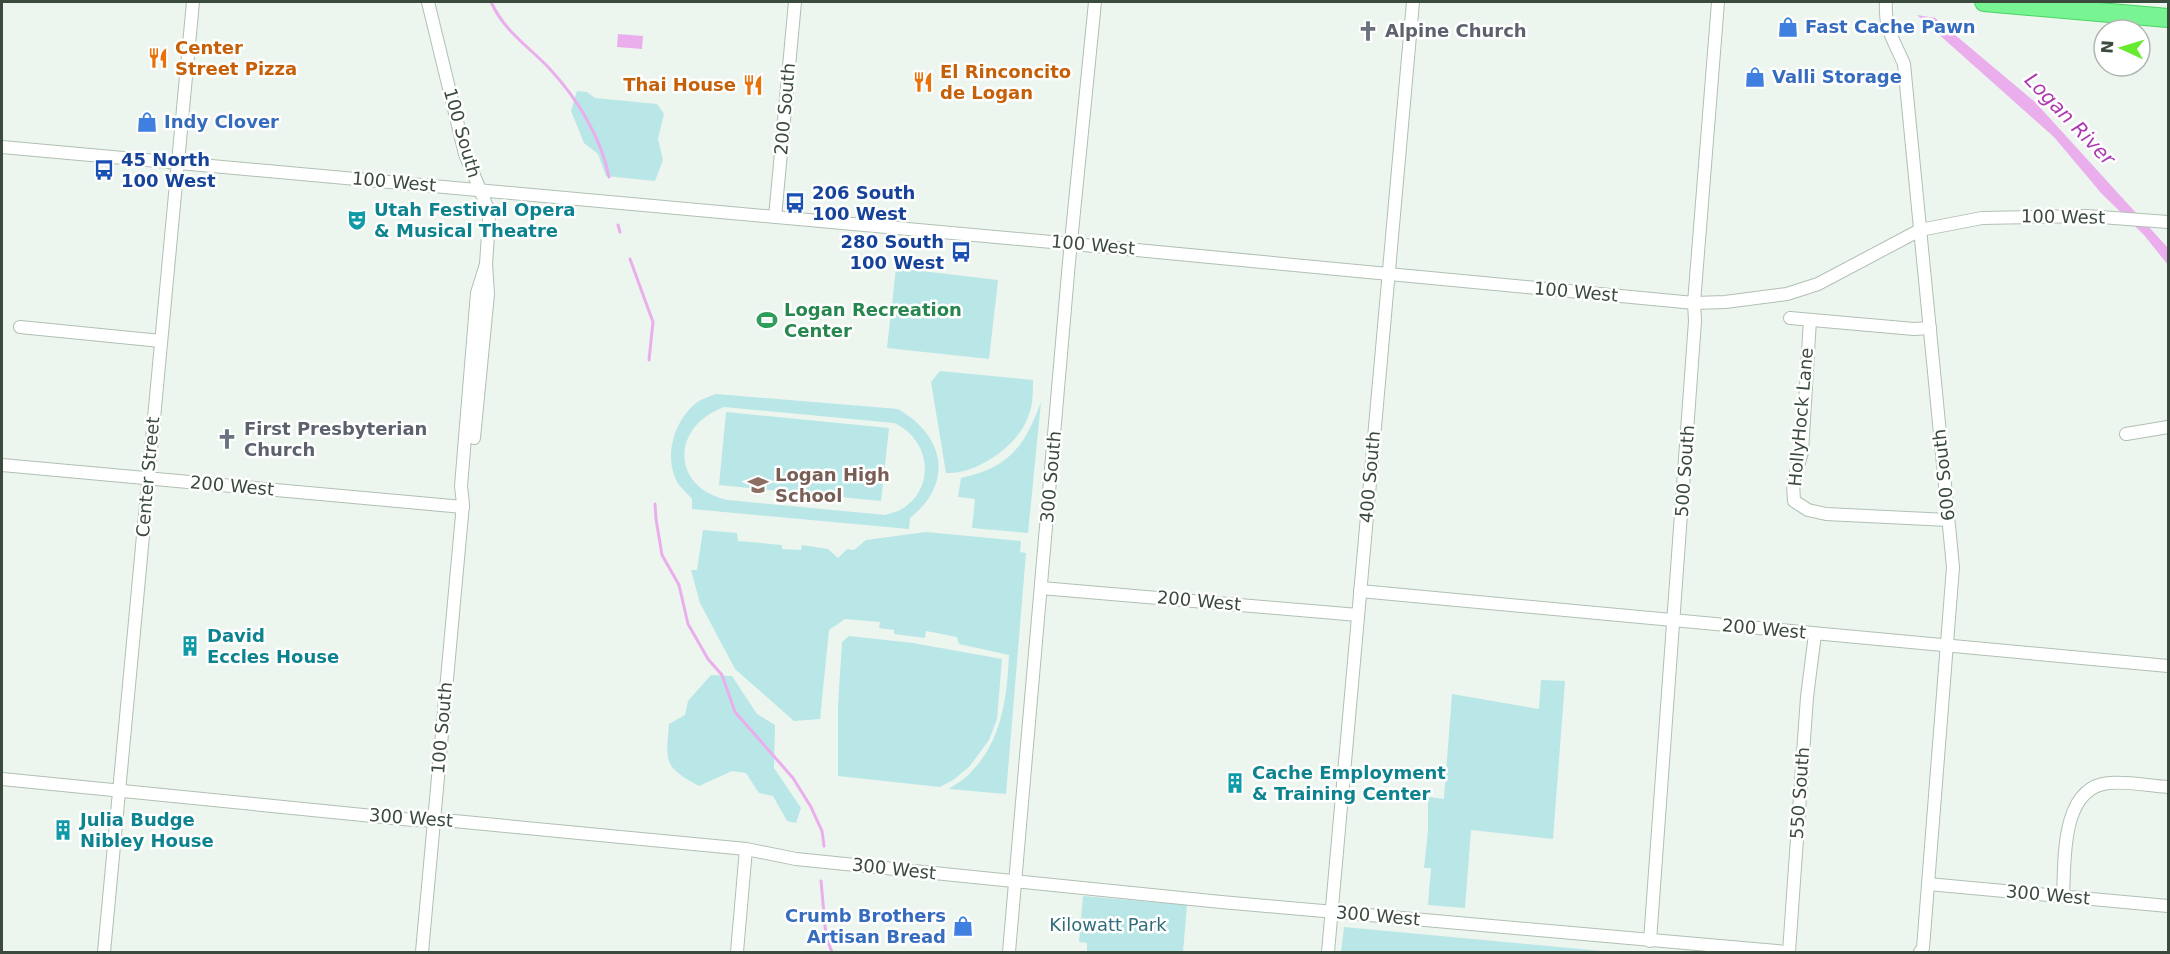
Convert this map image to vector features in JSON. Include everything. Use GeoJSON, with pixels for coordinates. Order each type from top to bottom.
{"type":"FeatureCollection","features":[{"type":"Feature","properties":{"kind":"highway"},"geometry":{"type":"LineString","coordinates":[[1984,2],[2038,4],[2169,18]]}},
{"type":"Feature","properties":{"kind":"street","name":"Center Street"},"geometry":{"type":"LineString","coordinates":[[104,952],[193,2]]}},
{"type":"Feature","properties":{"kind":"street","name":"100 South"},"geometry":{"type":"LineString","coordinates":[[422,952],[463,506],[461,486],[477,293],[486,264],[489,221],[488,209],[465,153],[428,2]]}},
{"type":"Feature","properties":{"kind":"street","name":"200 South"},"geometry":{"type":"LineString","coordinates":[[775,217],[795,2]]}},
{"type":"Feature","properties":{"kind":"street","name":"300 South"},"geometry":{"type":"LineString","coordinates":[[1009,952],[1071,243],[1095,2]]}},
{"type":"Feature","properties":{"kind":"street","name":"400 South"},"geometry":{"type":"LineString","coordinates":[[1328,952],[1413,2]]}},
{"type":"Feature","properties":{"kind":"street","name":"500 South"},"geometry":{"type":"LineString","coordinates":[[1650,941],[1675,621],[1695,321],[1694,303],[1718,2]]}},
{"type":"Feature","properties":{"kind":"street","name":"600 South"},"geometry":{"type":"LineString","coordinates":[[1886,2],[1885,18],[1888,30],[1904,64],[1953,567],[1923,948],[1920,952]]}},
{"type":"Feature","properties":{"kind":"street","name":"100 West"},"geometry":{"type":"LineString","coordinates":[[2,147],[1071,243],[1694,303],[1725,302],[1787,294],[1818,284],[1920,230],[1998,216],[2087,216],[2169,222]]}},
{"type":"Feature","properties":{"kind":"street"},"geometry":{"type":"LineString","coordinates":[[1790,318],[1914,329],[1930,328]]}},
{"type":"Feature","properties":{"kind":"street","name":"HollyHock Lane"},"geometry":{"type":"LineString","coordinates":[[1810,320],[1802,452],[1793,483],[1794,501],[1808,510],[1826,514],[1948,520]]}},
{"type":"Feature","properties":{"kind":"street"},"geometry":{"type":"LineString","coordinates":[[20,327],[161,341]]}},
{"type":"Feature","properties":{"kind":"street"},"geometry":{"type":"LineString","coordinates":[[2127,434],[2169,427]]}},
{"type":"Feature","properties":{"kind":"street","name":"200 West"},"geometry":{"type":"LineString","coordinates":[[2,465],[463,506]]}},
{"type":"Feature","properties":{"kind":"street","name":"200 West"},"geometry":{"type":"LineString","coordinates":[[1041,588],[1358,615]]}},
{"type":"Feature","properties":{"kind":"street","name":"200 West"},"geometry":{"type":"LineString","coordinates":[[1360,591],[2169,666]]}},
{"type":"Feature","properties":{"kind":"street","name":"550 South"},"geometry":{"type":"LineString","coordinates":[[1788,952],[1807,697],[1815,634]]}},
{"type":"Feature","properties":{"kind":"street","name":"300 West"},"geometry":{"type":"LineString","coordinates":[[2,779],[746,849],[796,859],[1016,882],[1788,952]]}},
{"type":"Feature","properties":{"kind":"street"},"geometry":{"type":"LineString","coordinates":[[2063,896],[2068,830],[2071,814],[2078,802],[2096,786],[2108,783],[2169,787]]}},
{"type":"Feature","properties":{"kind":"street"},"geometry":{"type":"LineString","coordinates":[[737,952],[746,849]]}},
{"type":"Feature","properties":{"kind":"street","name":"300 West"},"geometry":{"type":"LineString","coordinates":[[1928,884],[2169,906]]}},
{"type":"Feature","properties":{"kind":"green space"},"geometry":{"type":"Polygon","coordinates":[[[577,91],[587,92],[595,98],[657,104],[664,114],[658,139],[663,160],[655,181],[606,176],[598,154],[584,143],[571,111],[577,91]]]}},
{"type":"Feature","properties":{"kind":"green space"},"geometry":{"type":"Polygon","coordinates":[[[896,268],[998,280],[989,359],[887,348],[896,268]]]}},
{"type":"Feature","properties":{"kind":"green space"},"geometry":{"type":"Polygon","coordinates":[[[940,371],[1033,380],[1030,412],[1023,428],[1015,438],[995,457],[958,472],[946,473],[931,382],[940,371]]]}},
{"type":"Feature","properties":{"kind":"green space"},"geometry":{"type":"Polygon","coordinates":[[[716,394],[898,409],[926,432],[934,446],[938,461],[938,475],[933,490],[924,504],[910,518],[909,529],[692,509],[692,499],[679,485],[674,475],[671,463],[673,440],[677,428],[690,408],[699,401],[716,394]],[[724,407],[706,416],[694,428],[687,442],[684,456],[687,471],[696,483],[709,493],[728,500],[885,515],[902,509],[913,500],[921,489],[924,476],[925,464],[922,451],[906,430],[894,423],[724,407]]]}},
{"type":"Feature","properties":{"kind":"green space"},"geometry":{"type":"Polygon","coordinates":[[[1041,402],[1028,533],[972,528],[975,499],[958,497],[961,478],[992,468],[1013,453],[1028,431],[1041,402]]]}},
{"type":"Feature","properties":{"kind":"green space"},"geometry":{"type":"Polygon","coordinates":[[[726,412],[889,428],[881,501],[719,485],[726,412]]]}},
{"type":"Feature","properties":{"kind":"green space"},"geometry":{"type":"Polygon","coordinates":[[[703,530],[737,533],[738,541],[782,545],[782,549],[801,550],[802,545],[828,549],[838,558],[847,549],[854,550],[866,540],[926,532],[1021,541],[1020,552],[1026,553],[1006,794],[949,789],[966,777],[990,747],[1001,718],[1007,687],[1009,655],[959,644],[957,637],[926,631],[925,638],[894,634],[894,630],[879,628],[880,622],[845,619],[829,630],[820,719],[794,721],[735,669],[700,603],[691,570],[697,570],[703,530]]]}},
{"type":"Feature","properties":{"kind":"green space"},"geometry":{"type":"Polygon","coordinates":[[[849,636],[913,643],[1002,659],[997,719],[989,740],[969,767],[940,787],[838,776],[838,705],[842,642],[849,636]]]}},
{"type":"Feature","properties":{"kind":"green space"},"geometry":{"type":"Polygon","coordinates":[[[711,675],[732,676],[757,714],[775,725],[774,768],[801,808],[796,823],[787,821],[773,796],[759,793],[746,773],[732,771],[699,786],[679,773],[669,762],[667,747],[669,724],[685,715],[688,701],[711,675]]]}},
{"type":"Feature","properties":{"kind":"green space"},"geometry":{"type":"Polygon","coordinates":[[[1541,680],[1565,681],[1553,839],[1471,830],[1465,908],[1428,905],[1431,868],[1424,868],[1428,831],[1428,797],[1444,799],[1452,694],[1539,709],[1541,680]]]}},
{"type":"Feature","properties":{"kind":"green space","name":"Kilowatt Park"},"geometry":{"type":"Polygon","coordinates":[[[1083,896],[1187,905],[1183,952],[1087,952],[1087,943],[1079,942],[1083,896]]]}},
{"type":"Feature","properties":{"kind":"green space"},"geometry":{"type":"Polygon","coordinates":[[[1344,927],[1613,952],[1341,952],[1344,927]]]}},
{"type":"Feature","properties":{"kind":"shaded area"},"geometry":{"type":"Polygon","coordinates":[[[1917,15],[1935,18],[2035,102],[2168,248],[2168,265],[2144,235],[2101,193],[2054,137],[1917,15]]]}},
{"type":"Feature","properties":{"kind":"shaded area"},"geometry":{"type":"Polygon","coordinates":[[[618,34],[643,36],[642,49],[617,47],[618,34]]]}},
{"type":"Feature","properties":{"kind":"waterway"},"geometry":{"type":"LineString","coordinates":[[491,2],[503,22],[549,68],[578,105],[594,133],[609,177]]}},
{"type":"Feature","properties":{"kind":"waterway"},"geometry":{"type":"LineString","coordinates":[[618,225],[620,232]]}},
{"type":"Feature","properties":{"kind":"waterway"},"geometry":{"type":"LineString","coordinates":[[630,259],[653,322],[649,360]]}},
{"type":"Feature","properties":{"kind":"waterway"},"geometry":{"type":"LineString","coordinates":[[655,504],[662,555],[679,585],[688,624],[708,659],[722,675],[735,712],[793,778],[811,807],[822,831],[824,846]]}},
{"type":"Feature","properties":{"kind":"waterway"},"geometry":{"type":"LineString","coordinates":[[821,881],[826,937],[832,952]]}},
{"type":"Feature","properties":{"kind":"place","name":"Fast Cache Pawn"},"geometry":{"type":"Point","coordinates":[1788,27]}},
{"type":"Feature","properties":{"kind":"place","name":"Alpine Church"},"geometry":{"type":"Point","coordinates":[1368,31]}},
{"type":"Feature","properties":{"kind":"place","name":"Center Street Pizza"},"geometry":{"type":"Point","coordinates":[158,58]}},
{"type":"Feature","properties":{"kind":"place","name":"Valli Storage"},"geometry":{"type":"Point","coordinates":[1755,77]}},
{"type":"Feature","properties":{"kind":"place","name":"El Rinconcito de Logan"},"geometry":{"type":"Point","coordinates":[923,82]}},
{"type":"Feature","properties":{"kind":"place","name":"Thai House"},"geometry":{"type":"Point","coordinates":[753,85]}},
{"type":"Feature","properties":{"kind":"place","name":"Indy Clover"},"geometry":{"type":"Point","coordinates":[147,122]}},
{"type":"Feature","properties":{"kind":"place","name":"45 North 100 West"},"geometry":{"type":"Point","coordinates":[104,170]}},
{"type":"Feature","properties":{"kind":"place","name":"206 South 100 West"},"geometry":{"type":"Point","coordinates":[795,203]}},
{"type":"Feature","properties":{"kind":"place","name":"Utah Festival Opera & Musical Theatre"},"geometry":{"type":"Point","coordinates":[357,220]}},
{"type":"Feature","properties":{"kind":"place","name":"280 South 100 West"},"geometry":{"type":"Point","coordinates":[961,252]}},
{"type":"Feature","properties":{"kind":"place","name":"Logan Recreation Center"},"geometry":{"type":"Point","coordinates":[767,320]}},
{"type":"Feature","properties":{"kind":"place","name":"First Presbyterian Church"},"geometry":{"type":"Point","coordinates":[227,439]}},
{"type":"Feature","properties":{"kind":"place","name":"Logan High School"},"geometry":{"type":"Point","coordinates":[758,485]}},
{"type":"Feature","properties":{"kind":"place","name":"David Eccles House"},"geometry":{"type":"Point","coordinates":[190,646]}},
{"type":"Feature","properties":{"kind":"place","name":"Cache Employment & Training Center"},"geometry":{"type":"Point","coordinates":[1235,783]}},
{"type":"Feature","properties":{"kind":"place","name":"Julia Budge Nibley House"},"geometry":{"type":"Point","coordinates":[63,830]}},
{"type":"Feature","properties":{"kind":"place","name":"Crumb Brothers Artisan Bread"},"geometry":{"type":"Point","coordinates":[963,926]}},
{"type":"Feature","properties":{"kind":"water label","name":"Logan River"},"geometry":{"type":"Point","coordinates":[2070,119]}}]}
